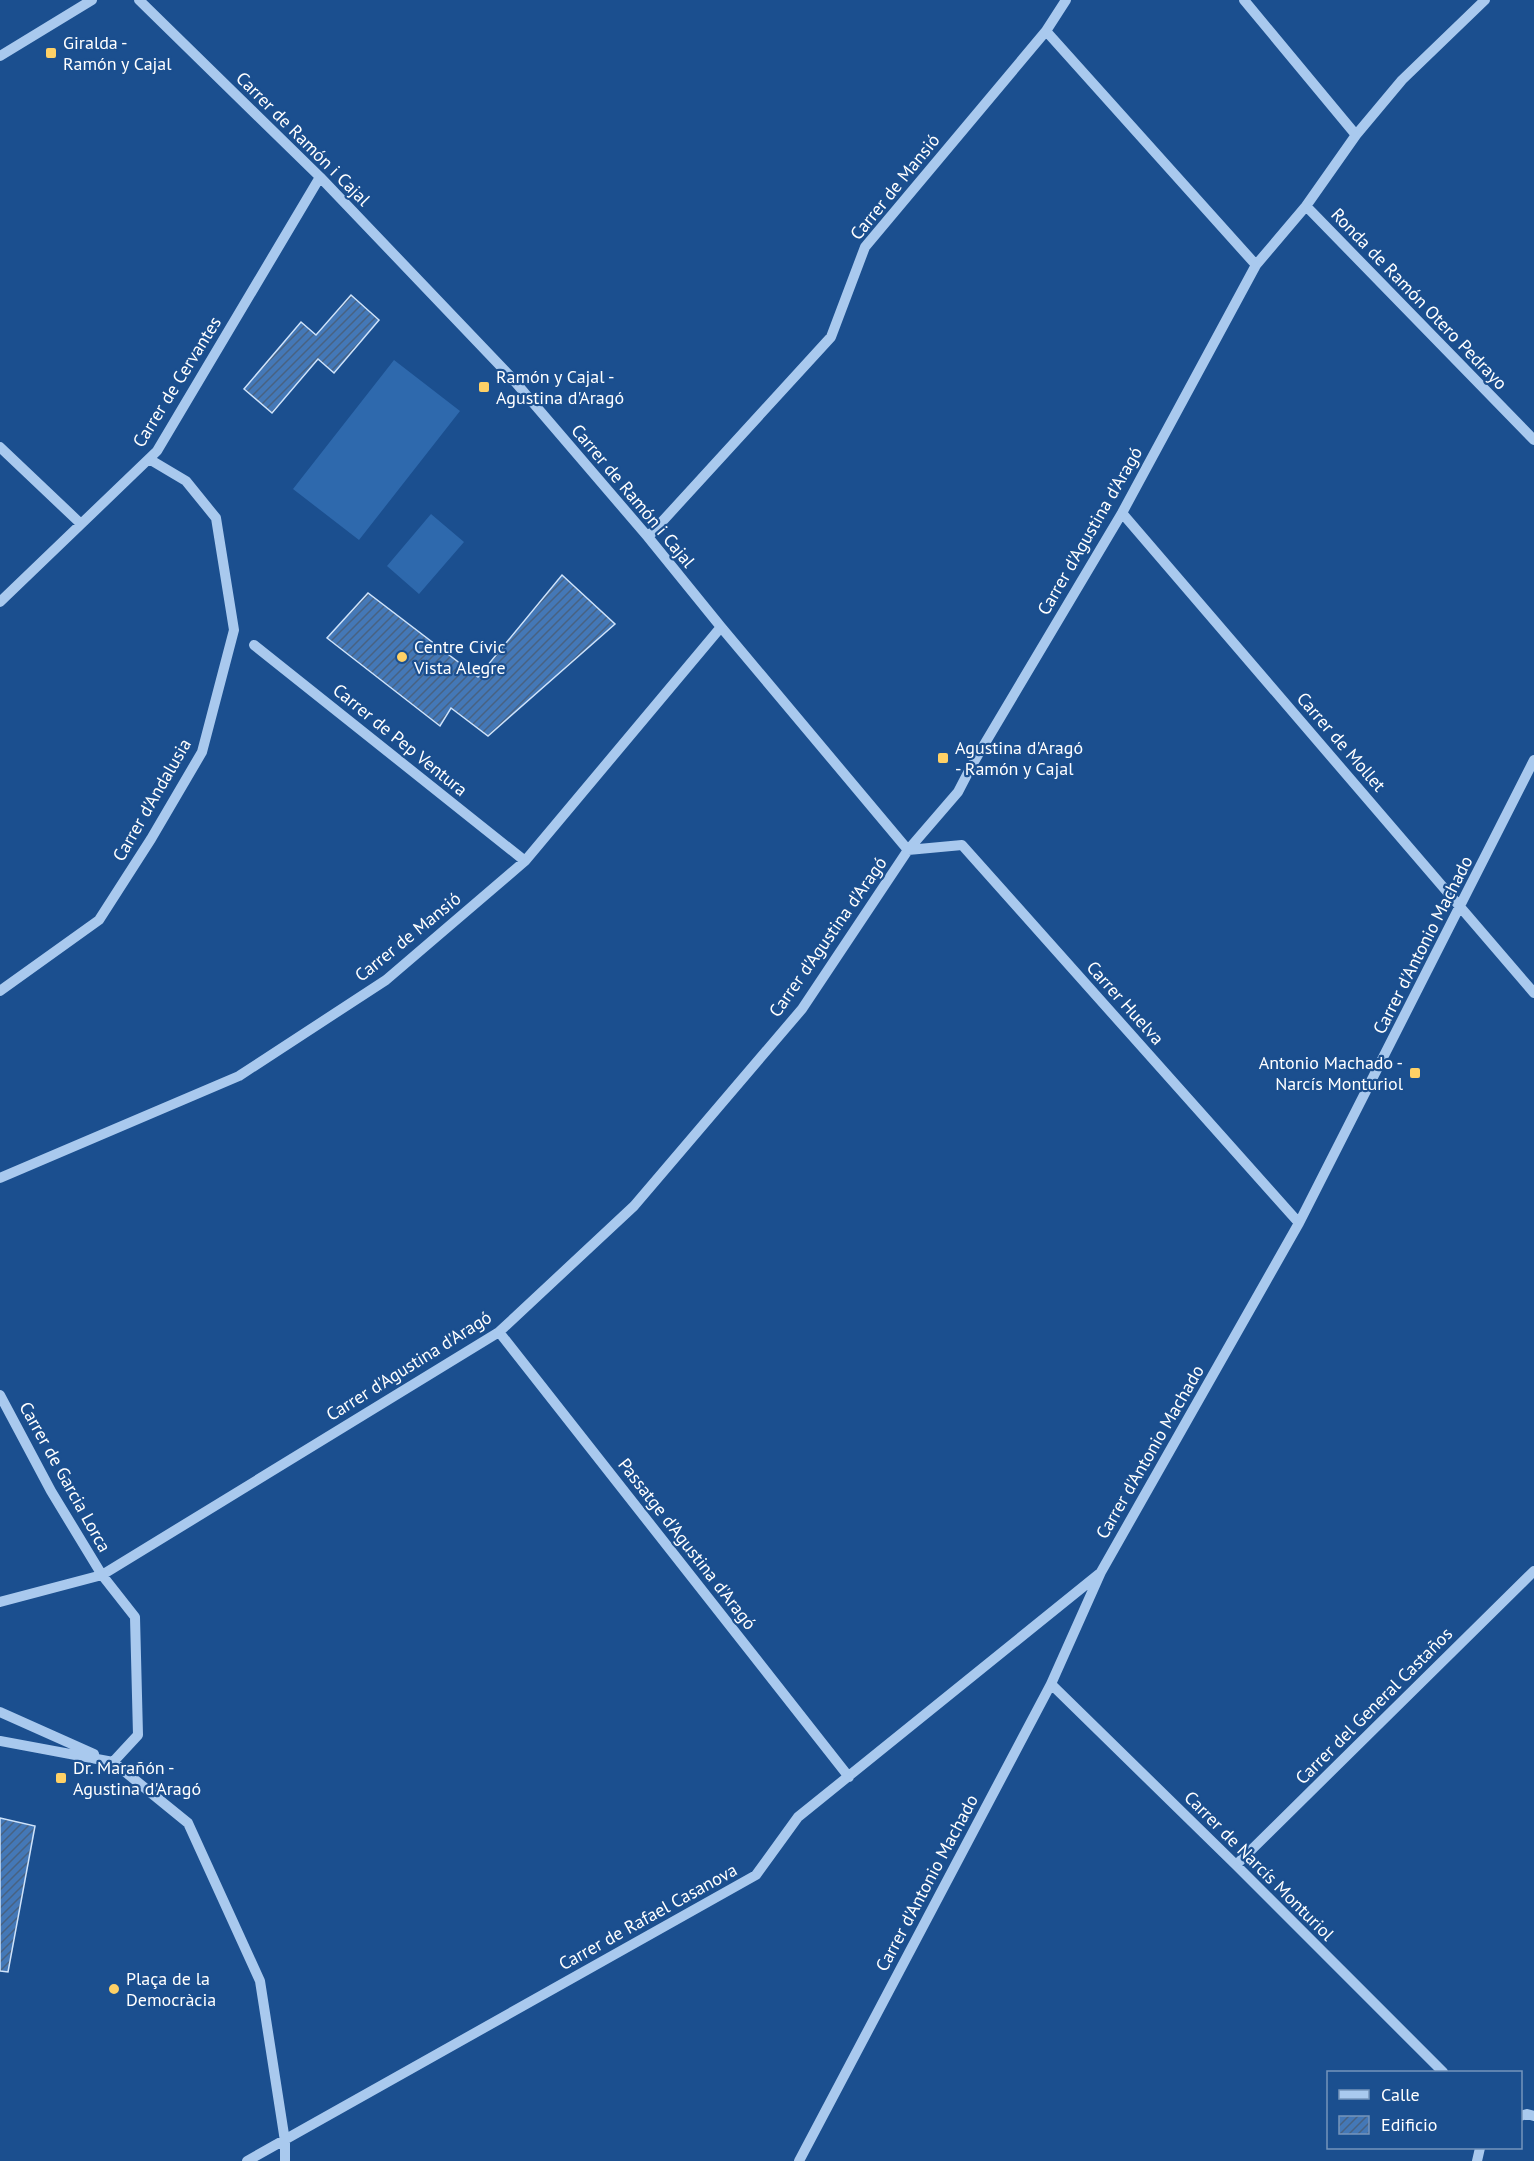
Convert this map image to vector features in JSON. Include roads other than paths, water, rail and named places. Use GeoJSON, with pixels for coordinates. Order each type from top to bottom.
{"type":"FeatureCollection","features":[{"type":"Feature","properties":{"kind":"street"},"geometry":{"type":"LineString","coordinates":[[0,56],[92,0]]}},
{"type":"Feature","properties":{"kind":"street","name":"Carrer de Ramón i Cajal"},"geometry":{"type":"LineString","coordinates":[[139,0],[320,177],[510,376],[648,537],[908,850]]}},
{"type":"Feature","properties":{"kind":"street","name":"Carrer de Mansió"},"geometry":{"type":"LineString","coordinates":[[648,537],[831,337],[865,247],[1046,31],[1066,0]]}},
{"type":"Feature","properties":{"kind":"street"},"geometry":{"type":"LineString","coordinates":[[1244,0],[1356,135]]}},
{"type":"Feature","properties":{"kind":"street","name":"Carrer d'Agustina d'Aragó"},"geometry":{"type":"LineString","coordinates":[[0,1602],[102,1575],[499,1332],[634,1206],[802,1009],[908,850],[958,792],[1122,513],[1256,265],[1306,206],[1356,135],[1402,81],[1485,0]]}},
{"type":"Feature","properties":{"kind":"street"},"geometry":{"type":"LineString","coordinates":[[1046,31],[1256,265]]}},
{"type":"Feature","properties":{"kind":"street","name":"Carrer de Cervantes"},"geometry":{"type":"LineString","coordinates":[[0,602],[157,452],[320,177]]}},
{"type":"Feature","properties":{"kind":"street","name":"Ronda de Ramón Otero Pedrayo"},"geometry":{"type":"LineString","coordinates":[[1306,206],[1534,440]]}},
{"type":"Feature","properties":{"kind":"street"},"geometry":{"type":"LineString","coordinates":[[0,447],[81,524]]}},
{"type":"Feature","properties":{"kind":"street","name":"Carrer d'Andalusia"},"geometry":{"type":"LineString","coordinates":[[0,991],[99,920],[151,839],[202,752],[234,630],[216,518],[186,481],[149,459]]}},
{"type":"Feature","properties":{"kind":"street","name":"Carrer de Mollet"},"geometry":{"type":"LineString","coordinates":[[1122,513],[1534,993]]}},
{"type":"Feature","properties":{"kind":"street","name":"Carrer de Mansió"},"geometry":{"type":"LineString","coordinates":[[0,1178],[239,1076],[386,980],[525,861],[721,627]]}},
{"type":"Feature","properties":{"kind":"street","name":"Carrer de Pep Ventura"},"geometry":{"type":"LineString","coordinates":[[254,645],[525,861]]}},
{"type":"Feature","properties":{"kind":"street","name":"Carrer d'Antonio Machado"},"geometry":{"type":"LineString","coordinates":[[799,2161],[1051,1684],[1101,1572],[1299,1223],[1461,908],[1534,760]]}},
{"type":"Feature","properties":{"kind":"street","name":"Carrer Huelva"},"geometry":{"type":"LineString","coordinates":[[908,850],[962,844],[1299,1223]]}},
{"type":"Feature","properties":{"kind":"street","name":"Passatge d'Agustina d'Aragó"},"geometry":{"type":"LineString","coordinates":[[499,1332],[849,1776]]}},
{"type":"Feature","properties":{"kind":"street","name":"Carrer de Garcia Lorca"},"geometry":{"type":"LineString","coordinates":[[0,1395],[51,1491],[102,1575]]}},
{"type":"Feature","properties":{"kind":"street","name":"Carrer del General Castaños"},"geometry":{"type":"LineString","coordinates":[[1236,1865],[1534,1571]]}},
{"type":"Feature","properties":{"kind":"street","name":"Carrer de Rafael Casanova"},"geometry":{"type":"LineString","coordinates":[[247,2161],[756,1875],[798,1817],[1101,1572]]}},
{"type":"Feature","properties":{"kind":"street"},"geometry":{"type":"LineString","coordinates":[[102,1575],[135,1617],[138,1735],[113,1762]]}},
{"type":"Feature","properties":{"kind":"street","name":"Carrer de Narcís Monturiol"},"geometry":{"type":"LineString","coordinates":[[1051,1684],[1236,1865],[1441,2071]]}},
{"type":"Feature","properties":{"kind":"street"},"geometry":{"type":"LineString","coordinates":[[0,1712],[113,1762],[188,1823],[260,1981],[285,2141],[285,2161]]}},
{"type":"Feature","properties":{"kind":"street"},"geometry":{"type":"LineString","coordinates":[[0,1741],[113,1762]]}},
{"type":"Feature","properties":{"kind":"place","name":"Giralda - Ramón y Cajal"},"geometry":{"type":"Point","coordinates":[51,53]}},
{"type":"Feature","properties":{"kind":"place","name":"Ramón y Cajal - Agustina d'Aragó"},"geometry":{"type":"Point","coordinates":[484,387]}},
{"type":"Feature","properties":{"kind":"place","name":"Centre Cívic Vista Alegre"},"geometry":{"type":"Point","coordinates":[402,657]}},
{"type":"Feature","properties":{"kind":"place","name":"Agustina d'Aragó - Ramón y Cajal"},"geometry":{"type":"Point","coordinates":[943,758]}},
{"type":"Feature","properties":{"kind":"place","name":"Antonio Machado - Narcís Monturiol"},"geometry":{"type":"Point","coordinates":[1415,1073]}},
{"type":"Feature","properties":{"kind":"place","name":"Dr. Marañón - Agustina d'Aragó"},"geometry":{"type":"Point","coordinates":[61,1778]}},
{"type":"Feature","properties":{"kind":"place","name":"Plaça de la Democràcia"},"geometry":{"type":"Point","coordinates":[114,1989]}}]}
